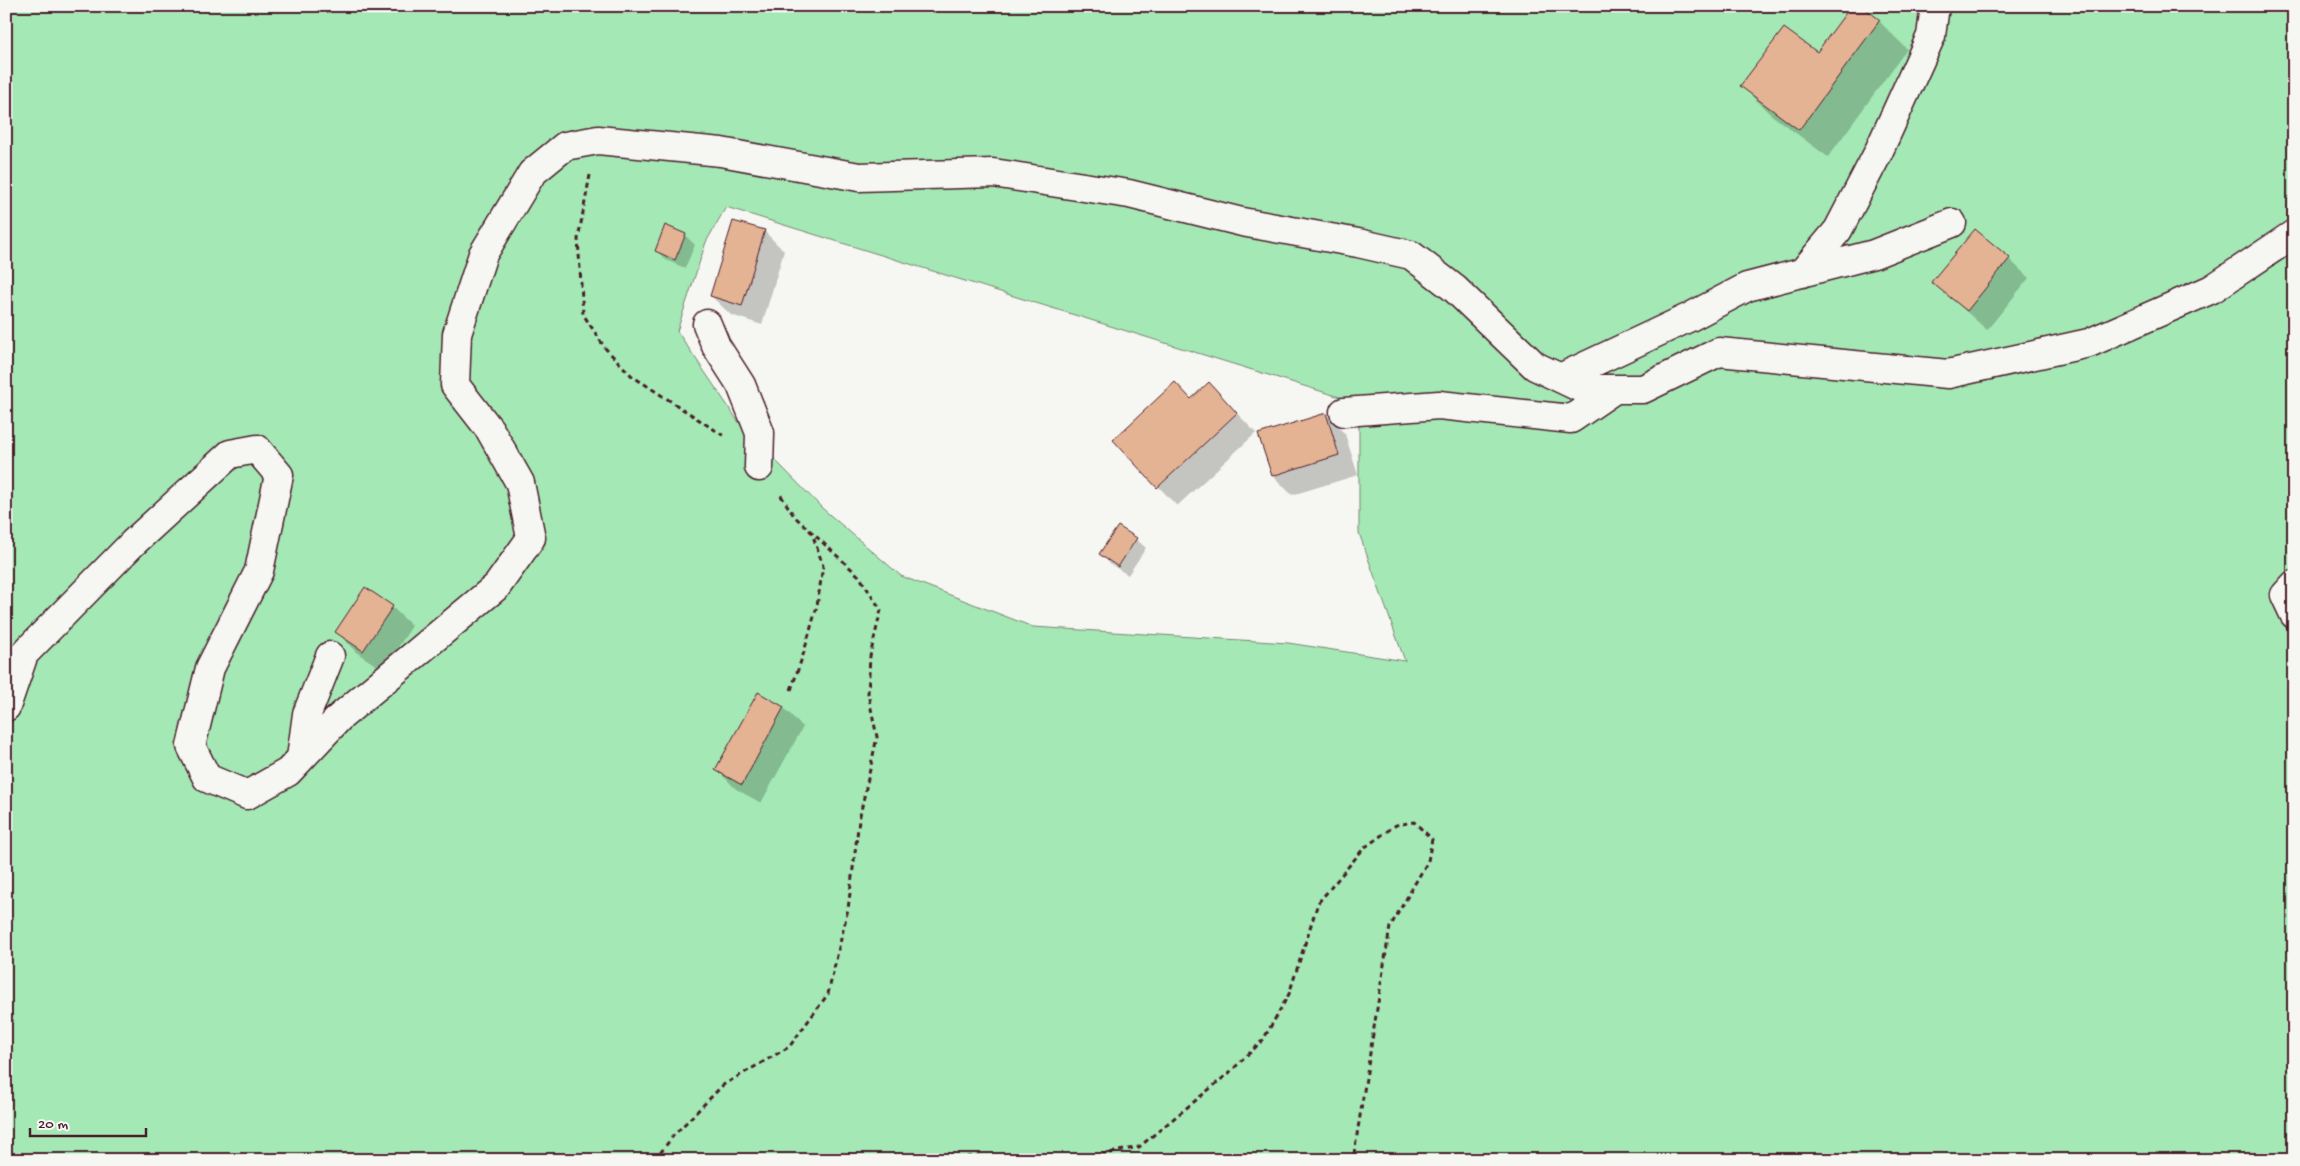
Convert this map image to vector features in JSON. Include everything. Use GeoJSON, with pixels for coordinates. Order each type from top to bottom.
{"type":"FeatureCollection","features":[{"type":"Feature","properties":{"kind":"street"},"geometry":{"type":"LineString","coordinates":[[1802,273],[1838,230],[1877,155],[1931,36],[1935,6]]}},
{"type":"Feature","properties":{"kind":"street"},"geometry":{"type":"LineString","coordinates":[[6,707],[24,654],[132,542],[230,454],[257,449],[279,475],[259,570],[210,668],[191,746],[207,778],[247,795],[288,772],[340,717],[497,586],[531,538],[520,483],[490,430],[455,385],[457,334],[483,254],[532,173],[565,146],[598,140],[721,152],[859,177],[993,173],[1129,194],[1242,222],[1358,243],[1410,255],[1455,289],[1536,366],[1583,389],[1643,388],[1719,352],[1948,374],[2089,343],[2212,289],[2294,234]]}},
{"type":"Feature","properties":{"kind":"street"},"geometry":{"type":"LineString","coordinates":[[1560,378],[1690,317],[1747,287],[1874,254],[1952,223]]}},
{"type":"Feature","properties":{"kind":"street"},"geometry":{"type":"LineString","coordinates":[[707,324],[716,346],[741,385],[760,433],[759,467]]}},
{"type":"Feature","properties":{"kind":"street"},"geometry":{"type":"LineString","coordinates":[[1344,412],[1439,405],[1572,419],[1615,389]]}},
{"type":"Feature","properties":{"kind":"street"},"geometry":{"type":"LineString","coordinates":[[2294,585],[2285,595],[2294,614]]}},
{"type":"Feature","properties":{"kind":"street"},"geometry":{"type":"LineString","coordinates":[[301,758],[307,714],[330,656]]}},
{"type":"Feature","properties":{"kind":"path"},"geometry":{"type":"LineString","coordinates":[[598,140],[578,239],[583,314],[605,348],[632,376],[726,437],[759,467],[767,475],[794,516],[859,576],[881,610],[870,656],[868,694],[877,737],[859,820],[848,909],[828,994],[789,1047],[723,1085],[673,1136],[655,1160]]}},
{"type":"Feature","properties":{"kind":"path"},"geometry":{"type":"LineString","coordinates":[[791,690],[817,606],[823,566],[812,532]]}},
{"type":"Feature","properties":{"kind":"path"},"geometry":{"type":"LineString","coordinates":[[1075,1160],[1139,1147],[1229,1073],[1263,1040],[1289,994],[1318,903],[1364,848],[1396,825],[1414,822],[1432,839],[1428,861],[1390,927],[1353,1160]]}},
{"type":"Feature","properties":{"kind":"path"},"geometry":{"type":"LineString","coordinates":[[949,1160],[973,1156],[1018,1160]]}},
{"type":"Feature","properties":{"kind":"green space"},"geometry":{"type":"Polygon","coordinates":[[[6,6],[2294,6],[2294,1160],[6,1160],[6,6]],[[726,207],[706,242],[677,331],[740,424],[823,509],[901,576],[1033,627],[1288,643],[1405,661],[1359,533],[1359,403],[726,207]]]}},
{"type":"Feature","properties":{"kind":"building"},"geometry":{"type":"Polygon","coordinates":[[[1851,6],[1862,6],[1880,20],[1799,130],[1740,86],[1784,28],[1817,52],[1851,6]]]}},
{"type":"Feature","properties":{"kind":"building"},"geometry":{"type":"Polygon","coordinates":[[[733,221],[765,230],[742,306],[710,296],[733,221]]]}},
{"type":"Feature","properties":{"kind":"building"},"geometry":{"type":"Polygon","coordinates":[[[665,225],[686,234],[675,260],[655,251],[665,225]]]}},
{"type":"Feature","properties":{"kind":"building"},"geometry":{"type":"Polygon","coordinates":[[[1975,229],[2010,258],[1967,311],[1931,282],[1975,229]]]}},
{"type":"Feature","properties":{"kind":"building"},"geometry":{"type":"Polygon","coordinates":[[[1175,382],[1191,399],[1209,382],[1237,413],[1157,488],[1113,440],[1175,382]]]}},
{"type":"Feature","properties":{"kind":"building"},"geometry":{"type":"Polygon","coordinates":[[[1326,413],[1339,455],[1272,476],[1258,434],[1326,413]]]}},
{"type":"Feature","properties":{"kind":"building"},"geometry":{"type":"Polygon","coordinates":[[[1118,526],[1137,538],[1118,567],[1099,554],[1118,526]]]}},
{"type":"Feature","properties":{"kind":"building"},"geometry":{"type":"Polygon","coordinates":[[[365,587],[393,606],[363,651],[335,632],[365,587]]]}},
{"type":"Feature","properties":{"kind":"building"},"geometry":{"type":"Polygon","coordinates":[[[758,692],[784,707],[742,785],[715,770],[758,692]]]}}]}
